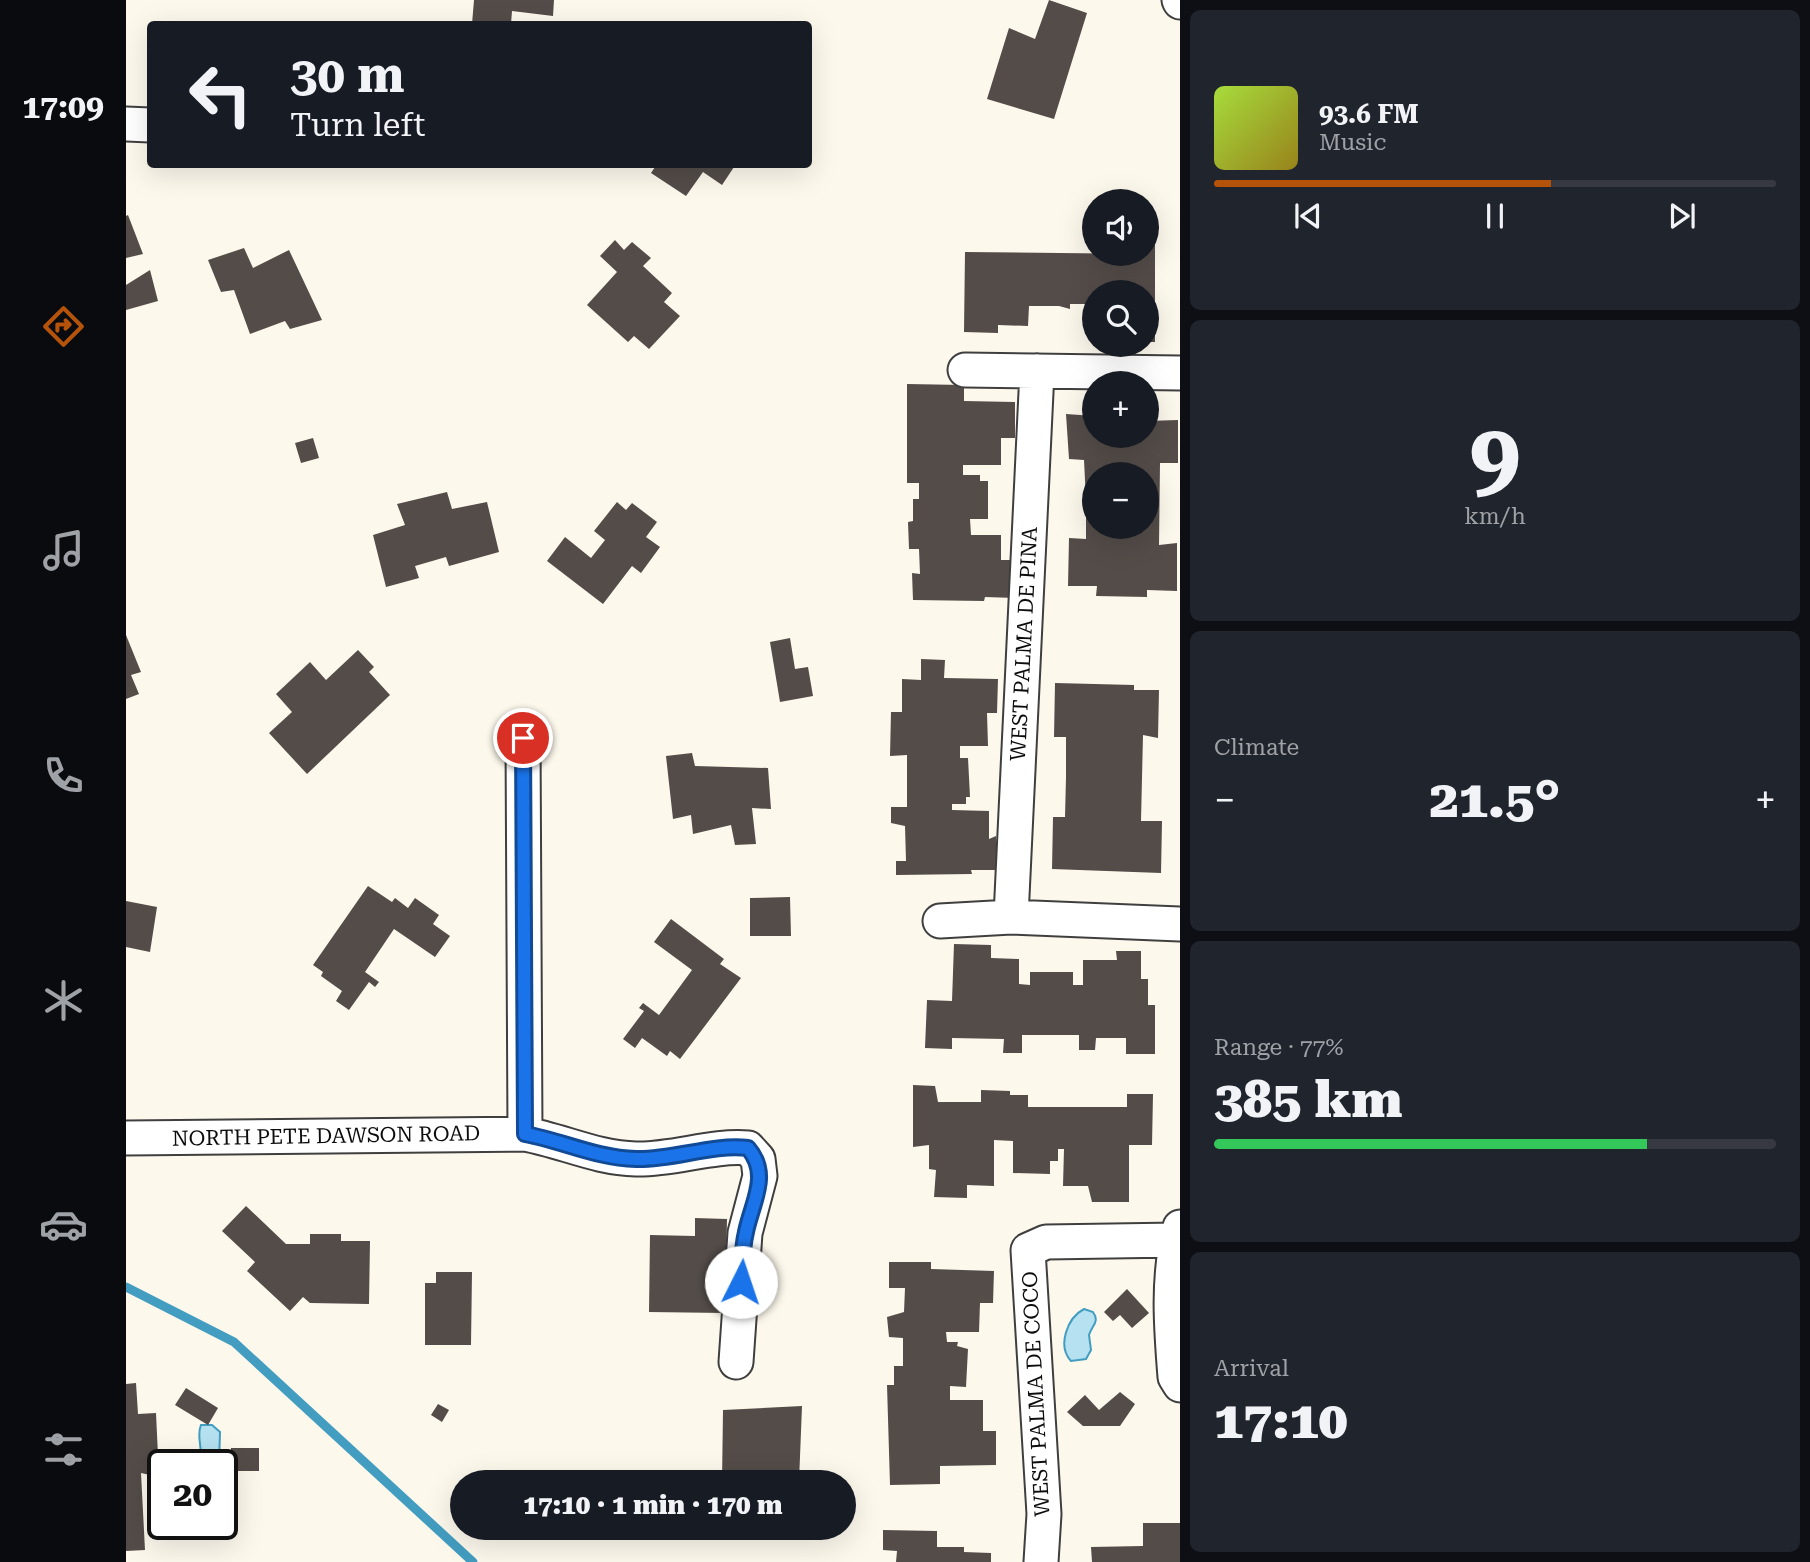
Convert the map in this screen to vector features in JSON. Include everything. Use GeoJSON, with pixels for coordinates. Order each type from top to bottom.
{"type":"FeatureCollection","features":[{"type":"Feature","properties":{"kind":"street"},"geometry":{"type":"LineString","coordinates":[[126,124],[147,125]]}},
{"type":"Feature","properties":{"kind":"street"},"geometry":{"type":"LineString","coordinates":[[965,370],[1180,373]]}},
{"type":"Feature","properties":{"kind":"street","name":"WEST PALMA DE PINA"},"geometry":{"type":"LineString","coordinates":[[1011,917],[1037,371]]}},
{"type":"Feature","properties":{"kind":"street"},"geometry":{"type":"LineString","coordinates":[[523,738],[525,1134]]}},
{"type":"Feature","properties":{"kind":"street"},"geometry":{"type":"LineString","coordinates":[[940,921],[1011,917],[1180,923]]}},
{"type":"Feature","properties":{"kind":"street","name":"NORTH PETE DAWSON ROAD"},"geometry":{"type":"LineString","coordinates":[[126,1138],[525,1134],[606,1157],[638,1159],[677,1156],[730,1146],[748,1148],[758,1159],[760,1175],[746,1233],[736,1362]]}},
{"type":"Feature","properties":{"kind":"street"},"geometry":{"type":"LineString","coordinates":[[1178,1233],[1170,1311],[1175,1377],[1180,1385]]}},
{"type":"Feature","properties":{"kind":"street","name":"WEST PALMA DE COCO"},"geometry":{"type":"LineString","coordinates":[[1041,1562],[1044,1514],[1028,1250],[1046,1242],[1178,1233]]}},
{"type":"Feature","properties":{"kind":"water"},"geometry":{"type":"Polygon","coordinates":[[[1084,1309],[1093,1312],[1096,1318],[1089,1335],[1091,1350],[1086,1359],[1071,1361],[1064,1340],[1069,1325],[1084,1309]]]}},
{"type":"Feature","properties":{"kind":"water"},"geometry":{"type":"Polygon","coordinates":[[[201,1425],[212,1425],[220,1432],[219,1449],[201,1449],[201,1425]]]}},
{"type":"Feature","properties":{"kind":"building"},"geometry":{"type":"Polygon","coordinates":[[[474,0],[554,0],[553,16],[512,11],[511,21],[472,21],[474,0]]]}},
{"type":"Feature","properties":{"kind":"building"},"geometry":{"type":"Polygon","coordinates":[[[1049,0],[1087,13],[1054,119],[987,99],[1009,28],[1035,39],[1049,0]]]}},
{"type":"Feature","properties":{"kind":"building"},"geometry":{"type":"Polygon","coordinates":[[[654,168],[733,168],[722,185],[703,172],[686,196],[651,173],[654,168]]]}},
{"type":"Feature","properties":{"kind":"building"},"geometry":{"type":"Polygon","coordinates":[[[128,215],[143,254],[126,258],[126,216],[128,215]]]}},
{"type":"Feature","properties":{"kind":"building"},"geometry":{"type":"Polygon","coordinates":[[[615,240],[624,250],[632,242],[651,258],[643,266],[672,293],[664,302],[680,316],[649,349],[634,336],[628,342],[587,305],[617,272],[600,256],[615,240]]]}},
{"type":"Feature","properties":{"kind":"building"},"geometry":{"type":"Polygon","coordinates":[[[244,248],[253,268],[289,250],[322,320],[290,329],[285,321],[250,334],[234,290],[221,292],[208,260],[244,248]]]}},
{"type":"Feature","properties":{"kind":"building"},"geometry":{"type":"Polygon","coordinates":[[[965,252],[1082,253],[1082,266],[1155,266],[1155,280],[1082,280],[1082,304],[1070,304],[1070,309],[1059,306],[1029,306],[1028,326],[998,325],[998,333],[964,332],[965,252]]]}},
{"type":"Feature","properties":{"kind":"building"},"geometry":{"type":"Polygon","coordinates":[[[150,270],[158,301],[126,310],[126,285],[150,270]]]}},
{"type":"Feature","properties":{"kind":"building"},"geometry":{"type":"Polygon","coordinates":[[[907,384],[964,385],[964,401],[1015,402],[1015,438],[1001,438],[1001,465],[963,465],[963,475],[980,475],[980,481],[988,481],[988,519],[970,519],[971,535],[1001,535],[1001,560],[1015,560],[1015,598],[985,597],[984,601],[913,600],[912,573],[920,574],[919,549],[909,549],[908,522],[913,521],[913,499],[919,499],[919,483],[907,483],[907,384]]]}},
{"type":"Feature","properties":{"kind":"building"},"geometry":{"type":"Polygon","coordinates":[[[1066,414],[1082,415],[1082,448],[1159,448],[1159,421],[1178,420],[1178,463],[1160,463],[1159,545],[1177,543],[1177,591],[1147,590],[1147,597],[1096,596],[1097,586],[1068,586],[1069,538],[1159,539],[1159,462],[1069,459],[1066,414]]]}},
{"type":"Feature","properties":{"kind":"building"},"geometry":{"type":"Polygon","coordinates":[[[313,438],[319,458],[301,463],[295,443],[313,438]]]}},
{"type":"Feature","properties":{"kind":"building"},"geometry":{"type":"Polygon","coordinates":[[[447,492],[452,509],[487,502],[499,552],[449,566],[446,557],[415,566],[419,578],[386,587],[373,535],[405,525],[397,504],[447,492]]]}},
{"type":"Feature","properties":{"kind":"building"},"geometry":{"type":"Polygon","coordinates":[[[617,502],[626,510],[632,503],[657,522],[646,537],[660,547],[641,573],[632,566],[603,604],[547,561],[565,537],[591,558],[605,540],[594,531],[617,502]]]}},
{"type":"Feature","properties":{"kind":"building"},"geometry":{"type":"Polygon","coordinates":[[[126,635],[141,672],[131,675],[139,694],[126,699],[126,635]]]}},
{"type":"Feature","properties":{"kind":"building"},"geometry":{"type":"Polygon","coordinates":[[[790,638],[795,669],[808,667],[813,696],[780,702],[770,642],[790,638]]]}},
{"type":"Feature","properties":{"kind":"building"},"geometry":{"type":"Polygon","coordinates":[[[358,650],[374,667],[369,672],[390,695],[307,774],[269,733],[292,712],[276,694],[310,662],[326,680],[358,650]]]}},
{"type":"Feature","properties":{"kind":"building"},"geometry":{"type":"Polygon","coordinates":[[[921,659],[945,660],[944,678],[998,679],[997,713],[987,713],[988,746],[960,746],[960,758],[968,758],[970,797],[966,797],[966,804],[952,804],[952,810],[989,811],[989,839],[996,836],[996,870],[971,870],[972,874],[896,875],[896,861],[906,861],[905,826],[891,823],[891,807],[907,807],[907,755],[890,756],[891,712],[902,712],[902,679],[921,680],[921,659]]]}},
{"type":"Feature","properties":{"kind":"building"},"geometry":{"type":"Polygon","coordinates":[[[1055,683],[1134,685],[1134,690],[1159,690],[1158,738],[1143,735],[1141,821],[1162,821],[1161,873],[1052,869],[1053,817],[1065,817],[1066,777],[1066,737],[1054,737],[1055,683]]]}},
{"type":"Feature","properties":{"kind":"building"},"geometry":{"type":"Polygon","coordinates":[[[692,753],[695,766],[768,768],[771,809],[752,808],[756,844],[735,845],[731,825],[693,834],[691,815],[673,819],[666,756],[692,753]]]}},
{"type":"Feature","properties":{"kind":"building"},"geometry":{"type":"Polygon","coordinates":[[[368,886],[392,902],[395,898],[408,908],[415,898],[439,915],[433,924],[450,936],[435,957],[394,929],[365,972],[379,982],[375,987],[369,982],[349,1010],[336,1001],[342,991],[321,976],[323,972],[313,965],[368,886]]]}},
{"type":"Feature","properties":{"kind":"building"},"geometry":{"type":"Polygon","coordinates":[[[790,897],[791,936],[750,936],[750,898],[790,897]]]}},
{"type":"Feature","properties":{"kind":"building"},"geometry":{"type":"Polygon","coordinates":[[[126,901],[157,907],[150,952],[126,947],[126,901]]]}},
{"type":"Feature","properties":{"kind":"building"},"geometry":{"type":"Polygon","coordinates":[[[671,919],[724,959],[720,964],[741,978],[680,1059],[670,1051],[667,1056],[642,1038],[635,1048],[623,1039],[644,1011],[639,1008],[643,1003],[659,1015],[692,970],[654,942],[671,919]]]}},
{"type":"Feature","properties":{"kind":"building"},"geometry":{"type":"Polygon","coordinates":[[[954,944],[991,945],[991,958],[1019,959],[1019,984],[1030,985],[1030,972],[1073,972],[1073,985],[1083,985],[1083,960],[1117,960],[1116,951],[1141,951],[1141,979],[1148,979],[1148,1005],[1155,1005],[1155,1054],[1126,1054],[1126,1038],[1096,1038],[1095,1050],[1079,1050],[1079,1035],[1022,1035],[1022,1053],[1003,1053],[1004,1039],[952,1038],[952,1049],[925,1048],[927,1000],[952,1001],[954,944]]]}},
{"type":"Feature","properties":{"kind":"building"},"geometry":{"type":"Polygon","coordinates":[[[913,1085],[935,1086],[938,1102],[981,1102],[981,1090],[1010,1091],[1010,1095],[1028,1095],[1028,1107],[1127,1107],[1127,1094],[1153,1094],[1152,1145],[1129,1145],[1129,1202],[1092,1202],[1088,1186],[1063,1186],[1064,1149],[1058,1149],[1058,1161],[1050,1161],[1050,1174],[1013,1173],[1013,1141],[994,1140],[994,1186],[967,1185],[967,1198],[934,1197],[936,1170],[929,1169],[929,1145],[913,1147],[913,1085]]]}},
{"type":"Feature","properties":{"kind":"building"},"geometry":{"type":"Polygon","coordinates":[[[246,1206],[286,1244],[310,1244],[310,1234],[341,1234],[341,1241],[370,1241],[369,1304],[310,1303],[303,1297],[290,1311],[247,1271],[255,1262],[222,1231],[246,1206]]]}},
{"type":"Feature","properties":{"kind":"building"},"geometry":{"type":"Polygon","coordinates":[[[695,1218],[727,1219],[725,1313],[649,1312],[650,1235],[695,1236],[695,1218]]]}},
{"type":"Feature","properties":{"kind":"building"},"geometry":{"type":"Polygon","coordinates":[[[889,1262],[931,1262],[931,1269],[994,1271],[993,1303],[980,1303],[979,1332],[946,1332],[947,1342],[958,1342],[957,1346],[968,1349],[966,1387],[950,1386],[950,1400],[983,1400],[983,1431],[996,1431],[996,1465],[940,1466],[940,1484],[890,1485],[887,1385],[894,1385],[894,1366],[903,1366],[903,1338],[889,1337],[887,1317],[904,1312],[905,1288],[889,1288],[889,1262]]]}},
{"type":"Feature","properties":{"kind":"building"},"geometry":{"type":"Polygon","coordinates":[[[436,1272],[472,1272],[471,1345],[425,1345],[425,1283],[436,1283],[436,1272]]]}},
{"type":"Feature","properties":{"kind":"building"},"geometry":{"type":"Polygon","coordinates":[[[1127,1289],[1149,1313],[1132,1328],[1120,1315],[1113,1321],[1104,1312],[1127,1289]]]}},
{"type":"Feature","properties":{"kind":"building"},"geometry":{"type":"Polygon","coordinates":[[[136,1383],[138,1414],[156,1413],[158,1449],[147,1449],[147,1474],[141,1473],[145,1550],[126,1551],[126,1384],[136,1383]]]}},
{"type":"Feature","properties":{"kind":"building"},"geometry":{"type":"Polygon","coordinates":[[[186,1388],[218,1408],[208,1425],[175,1405],[186,1388]]]}},
{"type":"Feature","properties":{"kind":"building"},"geometry":{"type":"Polygon","coordinates":[[[1120,1392],[1135,1404],[1120,1426],[1083,1426],[1067,1412],[1085,1395],[1099,1410],[1120,1392]]]}},
{"type":"Feature","properties":{"kind":"building"},"geometry":{"type":"Polygon","coordinates":[[[438,1404],[449,1410],[442,1422],[431,1415],[438,1404]]]}},
{"type":"Feature","properties":{"kind":"building"},"geometry":{"type":"Polygon","coordinates":[[[802,1406],[799,1470],[722,1470],[723,1410],[802,1406]]]}},
{"type":"Feature","properties":{"kind":"building"},"geometry":{"type":"Polygon","coordinates":[[[259,1448],[259,1471],[238,1471],[238,1449],[231,1449],[259,1448]]]}},
{"type":"Feature","properties":{"kind":"building"},"geometry":{"type":"Polygon","coordinates":[[[1143,1523],[1180,1523],[1180,1562],[1092,1562],[1091,1547],[1143,1546],[1143,1523]]]}},
{"type":"Feature","properties":{"kind":"building"},"geometry":{"type":"Polygon","coordinates":[[[883,1530],[937,1531],[937,1547],[964,1547],[964,1552],[991,1553],[991,1562],[896,1562],[897,1551],[883,1550],[883,1530]]]}},
{"type":"Feature","properties":{"kind":"waterway"},"geometry":{"type":"LineString","coordinates":[[126,1287],[234,1342],[473,1562]]}},
{"type":"Feature","properties":{"kind":"route"},"geometry":{"type":"LineString","coordinates":[[523,738],[525,1134],[606,1157],[638,1159],[677,1156],[730,1146],[748,1148],[758,1159],[760,1175],[746,1233],[741,1282]]}}]}
